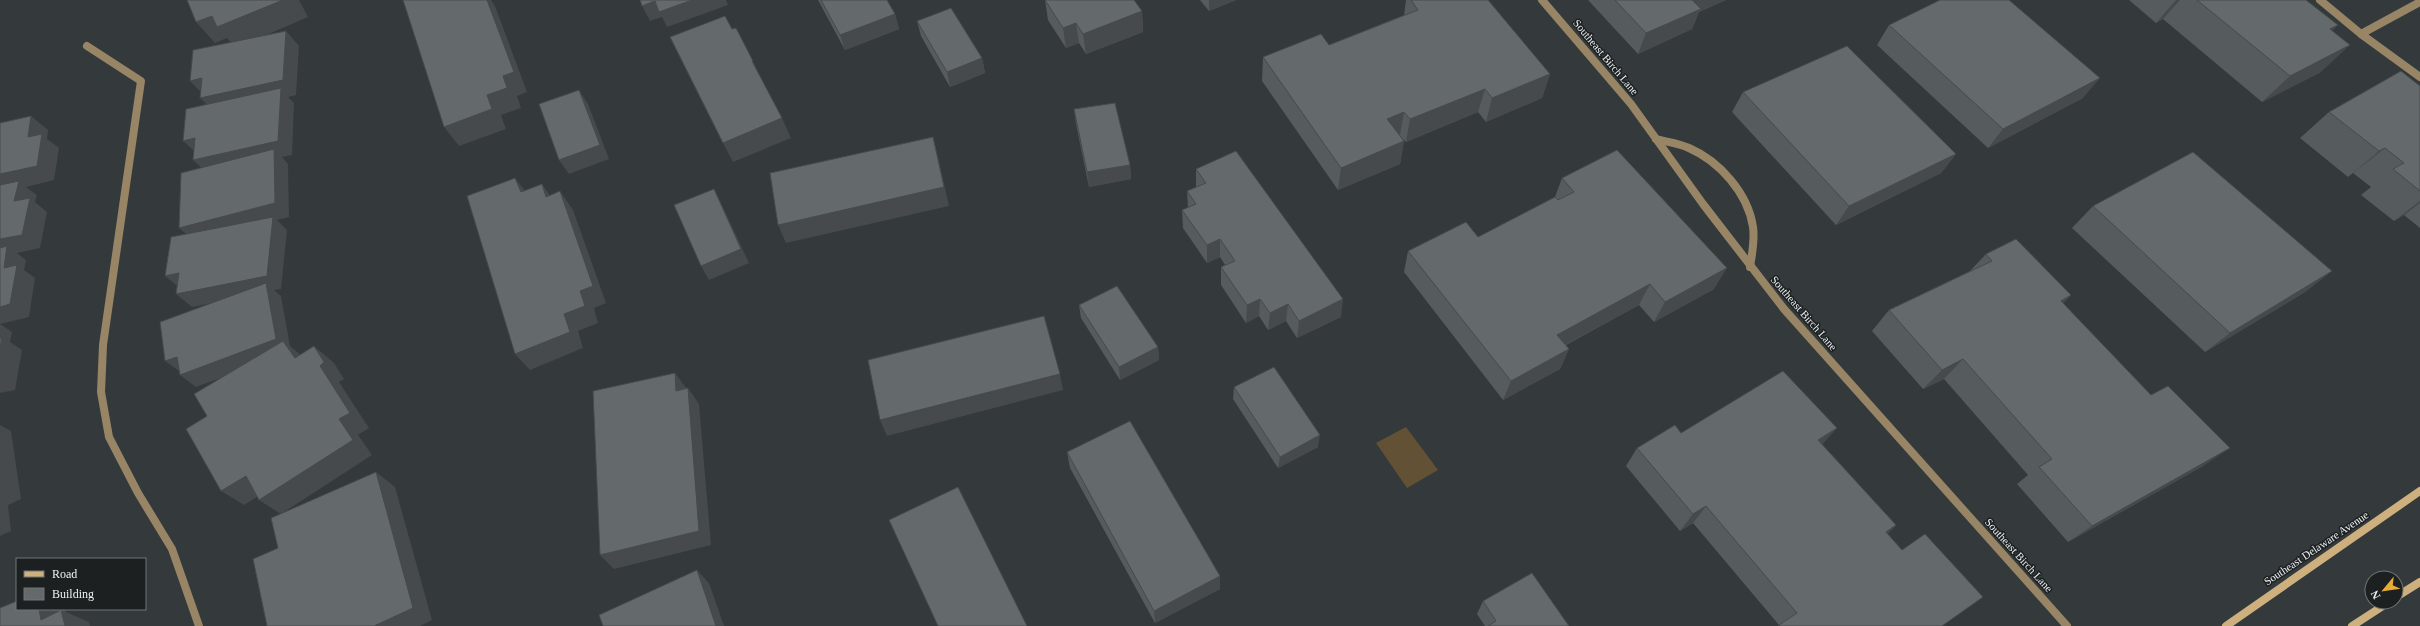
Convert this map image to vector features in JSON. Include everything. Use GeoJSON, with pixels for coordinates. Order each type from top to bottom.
{"type":"FeatureCollection","features":[{"type":"Feature","properties":{"kind":"main road","name":"Southeast Delaware Avenue"},"geometry":{"type":"LineString","coordinates":[[2226,626],[2420,491]]}},
{"type":"Feature","properties":{"kind":"main road"},"geometry":{"type":"LineString","coordinates":[[2404,592],[2420,582]]}},
{"type":"Feature","properties":{"kind":"main road"},"geometry":{"type":"LineString","coordinates":[[2352,626],[2377,610]]}},
{"type":"Feature","properties":{"kind":"street","name":"Southeast Birch Lane"},"geometry":{"type":"LineString","coordinates":[[1542,0],[1631,104],[1750,267],[1790,315],[2067,626]]}},
{"type":"Feature","properties":{"kind":"street"},"geometry":{"type":"LineString","coordinates":[[2320,0],[2361,34],[2420,77]]}},
{"type":"Feature","properties":{"kind":"street"},"geometry":{"type":"LineString","coordinates":[[2361,34],[2420,2]]}},
{"type":"Feature","properties":{"kind":"street"},"geometry":{"type":"LineString","coordinates":[[87,46],[141,81],[103,345],[101,392],[110,437],[138,493],[172,549],[199,626]]}},
{"type":"Feature","properties":{"kind":"street"},"geometry":{"type":"LineString","coordinates":[[1656,138],[1692,149],[1717,166],[1740,192],[1748,208],[1753,226],[1750,267]]}},
{"type":"Feature","properties":{"kind":"shaded area"},"geometry":{"type":"Polygon","coordinates":[[[1406,427],[1438,470],[1407,488],[1376,443],[1406,427]]]}},
{"type":"Feature","properties":{"kind":"building"},"geometry":{"type":"Polygon","coordinates":[[[187,0],[283,0],[217,27],[212,16],[196,22],[187,0]]]}},
{"type":"Feature","properties":{"kind":"building"},"geometry":{"type":"Polygon","coordinates":[[[403,0],[487,0],[514,72],[503,76],[507,88],[487,95],[492,109],[444,127],[403,0]]]}},
{"type":"Feature","properties":{"kind":"building"},"geometry":{"type":"Polygon","coordinates":[[[640,0],[692,0],[659,12],[655,1],[642,6],[640,0]]]}},
{"type":"Feature","properties":{"kind":"building"},"geometry":{"type":"Polygon","coordinates":[[[821,0],[887,0],[895,14],[840,35],[821,0]]]}},
{"type":"Feature","properties":{"kind":"building"},"geometry":{"type":"Polygon","coordinates":[[[1045,0],[1134,0],[1142,11],[1083,34],[1076,23],[1063,28],[1045,0]]]}},
{"type":"Feature","properties":{"kind":"building"},"geometry":{"type":"Polygon","coordinates":[[[1411,0],[1488,0],[1550,74],[1492,98],[1485,89],[1410,119],[1404,112],[1387,119],[1404,141],[1341,168],[1263,57],[1321,34],[1329,45],[1418,10],[1411,0]]]}},
{"type":"Feature","properties":{"kind":"building"},"geometry":{"type":"Polygon","coordinates":[[[1615,0],[1692,0],[1701,9],[1646,33],[1615,0]]]}},
{"type":"Feature","properties":{"kind":"building"},"geometry":{"type":"Polygon","coordinates":[[[1940,0],[2009,0],[2100,78],[2003,129],[1889,25],[1940,0]]]}},
{"type":"Feature","properties":{"kind":"building"},"geometry":{"type":"Polygon","coordinates":[[[2197,0],[2306,0],[2338,25],[2330,29],[2350,45],[2290,76],[2197,0]]]}},
{"type":"Feature","properties":{"kind":"building"},"geometry":{"type":"Polygon","coordinates":[[[951,8],[982,58],[947,72],[917,21],[951,8]]]}},
{"type":"Feature","properties":{"kind":"building"},"geometry":{"type":"Polygon","coordinates":[[[725,16],[732,29],[736,28],[782,118],[723,143],[670,37],[725,16]]]}},
{"type":"Feature","properties":{"kind":"building"},"geometry":{"type":"Polygon","coordinates":[[[286,31],[283,80],[200,98],[202,78],[190,81],[193,50],[286,31]]]}},
{"type":"Feature","properties":{"kind":"building"},"geometry":{"type":"Polygon","coordinates":[[[1847,46],[1956,154],[1849,206],[1743,92],[1847,46]]]}},
{"type":"Feature","properties":{"kind":"building"},"geometry":{"type":"Polygon","coordinates":[[[2401,71],[2420,86],[2420,191],[2393,169],[2404,163],[2385,148],[2379,151],[2329,112],[2401,71]]]}},
{"type":"Feature","properties":{"kind":"building"},"geometry":{"type":"Polygon","coordinates":[[[281,88],[278,141],[193,160],[195,138],[183,141],[186,109],[281,88]]]}},
{"type":"Feature","properties":{"kind":"building"},"geometry":{"type":"Polygon","coordinates":[[[579,90],[600,145],[559,160],[539,104],[579,90]]]}},
{"type":"Feature","properties":{"kind":"building"},"geometry":{"type":"Polygon","coordinates":[[[1115,103],[1130,165],[1087,172],[1074,109],[1115,103]]]}},
{"type":"Feature","properties":{"kind":"building"},"geometry":{"type":"Polygon","coordinates":[[[31,116],[28,137],[42,134],[37,166],[0,174],[0,123],[31,116]]]}},
{"type":"Feature","properties":{"kind":"building"},"geometry":{"type":"Polygon","coordinates":[[[933,137],[944,187],[778,225],[770,173],[933,137]]]}},
{"type":"Feature","properties":{"kind":"building"},"geometry":{"type":"Polygon","coordinates":[[[274,149],[275,203],[179,228],[181,173],[274,149]]]}},
{"type":"Feature","properties":{"kind":"building"},"geometry":{"type":"Polygon","coordinates":[[[1617,150],[1727,268],[1665,302],[1650,284],[1557,335],[1569,349],[1511,381],[1408,251],[1466,222],[1478,237],[1555,197],[1558,200],[1574,192],[1562,178],[1617,150]]]}},
{"type":"Feature","properties":{"kind":"building"},"geometry":{"type":"Polygon","coordinates":[[[1236,151],[1343,299],[1299,321],[1288,304],[1270,313],[1260,299],[1247,305],[1221,267],[1235,261],[1220,239],[1207,245],[1182,210],[1196,204],[1187,191],[1206,183],[1196,169],[1236,151]]]}},
{"type":"Feature","properties":{"kind":"building"},"geometry":{"type":"Polygon","coordinates":[[[2193,152],[2332,271],[2230,333],[2093,206],[2193,152]]]}},
{"type":"Feature","properties":{"kind":"building"},"geometry":{"type":"Polygon","coordinates":[[[515,178],[521,192],[542,184],[546,197],[560,191],[593,286],[580,291],[585,306],[564,314],[570,332],[515,354],[467,196],[515,178]]]}},
{"type":"Feature","properties":{"kind":"building"},"geometry":{"type":"Polygon","coordinates":[[[19,181],[14,201],[30,198],[22,235],[0,239],[0,185],[19,181]]]}},
{"type":"Feature","properties":{"kind":"building"},"geometry":{"type":"Polygon","coordinates":[[[714,189],[741,249],[701,266],[674,205],[714,189]]]}},
{"type":"Feature","properties":{"kind":"building"},"geometry":{"type":"Polygon","coordinates":[[[273,217],[267,276],[176,294],[179,273],[165,276],[171,237],[273,217]]]}},
{"type":"Feature","properties":{"kind":"building"},"geometry":{"type":"Polygon","coordinates":[[[2016,239],[2071,295],[2061,301],[2151,395],[2168,386],[2230,448],[2092,526],[2039,467],[2052,459],[1963,359],[1942,370],[1889,310],[1992,261],[1986,254],[2016,239]]]}},
{"type":"Feature","properties":{"kind":"building"},"geometry":{"type":"Polygon","coordinates":[[[7,246],[4,268],[17,265],[10,304],[0,307],[0,248],[7,246]]]}},
{"type":"Feature","properties":{"kind":"building"},"geometry":{"type":"Polygon","coordinates":[[[266,283],[276,339],[180,375],[177,357],[165,361],[160,322],[266,283]]]}},
{"type":"Feature","properties":{"kind":"building"},"geometry":{"type":"Polygon","coordinates":[[[1117,286],[1158,347],[1119,367],[1079,305],[1117,286]]]}},
{"type":"Feature","properties":{"kind":"building"},"geometry":{"type":"Polygon","coordinates":[[[1044,316],[1060,374],[880,420],[868,360],[1044,316]]]}},
{"type":"Feature","properties":{"kind":"building"},"geometry":{"type":"Polygon","coordinates":[[[2,337],[0,351],[0,338],[2,337]]]}},
{"type":"Feature","properties":{"kind":"building"},"geometry":{"type":"Polygon","coordinates":[[[283,341],[295,358],[314,346],[324,362],[320,366],[350,413],[339,419],[353,440],[259,500],[246,476],[221,491],[186,429],[207,416],[194,394],[283,341]]]}},
{"type":"Feature","properties":{"kind":"building"},"geometry":{"type":"Polygon","coordinates":[[[1274,367],[1320,435],[1280,457],[1234,387],[1274,367]]]}},
{"type":"Feature","properties":{"kind":"building"},"geometry":{"type":"Polygon","coordinates":[[[1783,371],[1837,428],[1818,440],[1896,525],[1886,532],[1902,550],[1925,534],[1983,597],[1942,626],[1779,625],[1797,613],[1706,506],[1693,514],[1637,448],[1675,425],[1681,433],[1783,371]]]}},
{"type":"Feature","properties":{"kind":"building"},"geometry":{"type":"Polygon","coordinates":[[[675,373],[676,391],[688,388],[699,531],[600,555],[593,391],[675,373]]]}},
{"type":"Feature","properties":{"kind":"building"},"geometry":{"type":"Polygon","coordinates":[[[1130,421],[1220,576],[1154,611],[1067,452],[1130,421]]]}},
{"type":"Feature","properties":{"kind":"building"},"geometry":{"type":"Polygon","coordinates":[[[376,472],[413,608],[374,626],[267,626],[253,559],[278,548],[271,518],[376,472]]]}},
{"type":"Feature","properties":{"kind":"building"},"geometry":{"type":"Polygon","coordinates":[[[958,487],[1027,626],[938,626],[889,520],[958,487]]]}},
{"type":"Feature","properties":{"kind":"building"},"geometry":{"type":"Polygon","coordinates":[[[697,570],[716,626],[603,626],[599,615],[697,570]]]}},
{"type":"Feature","properties":{"kind":"building"},"geometry":{"type":"Polygon","coordinates":[[[1532,573],[1569,626],[1488,626],[1496,621],[1483,601],[1532,573]]]}},
{"type":"Feature","properties":{"kind":"building"},"geometry":{"type":"Polygon","coordinates":[[[16,601],[16,610],[39,610],[41,620],[61,610],[65,626],[0,626],[0,608],[16,601]]]}}]}
